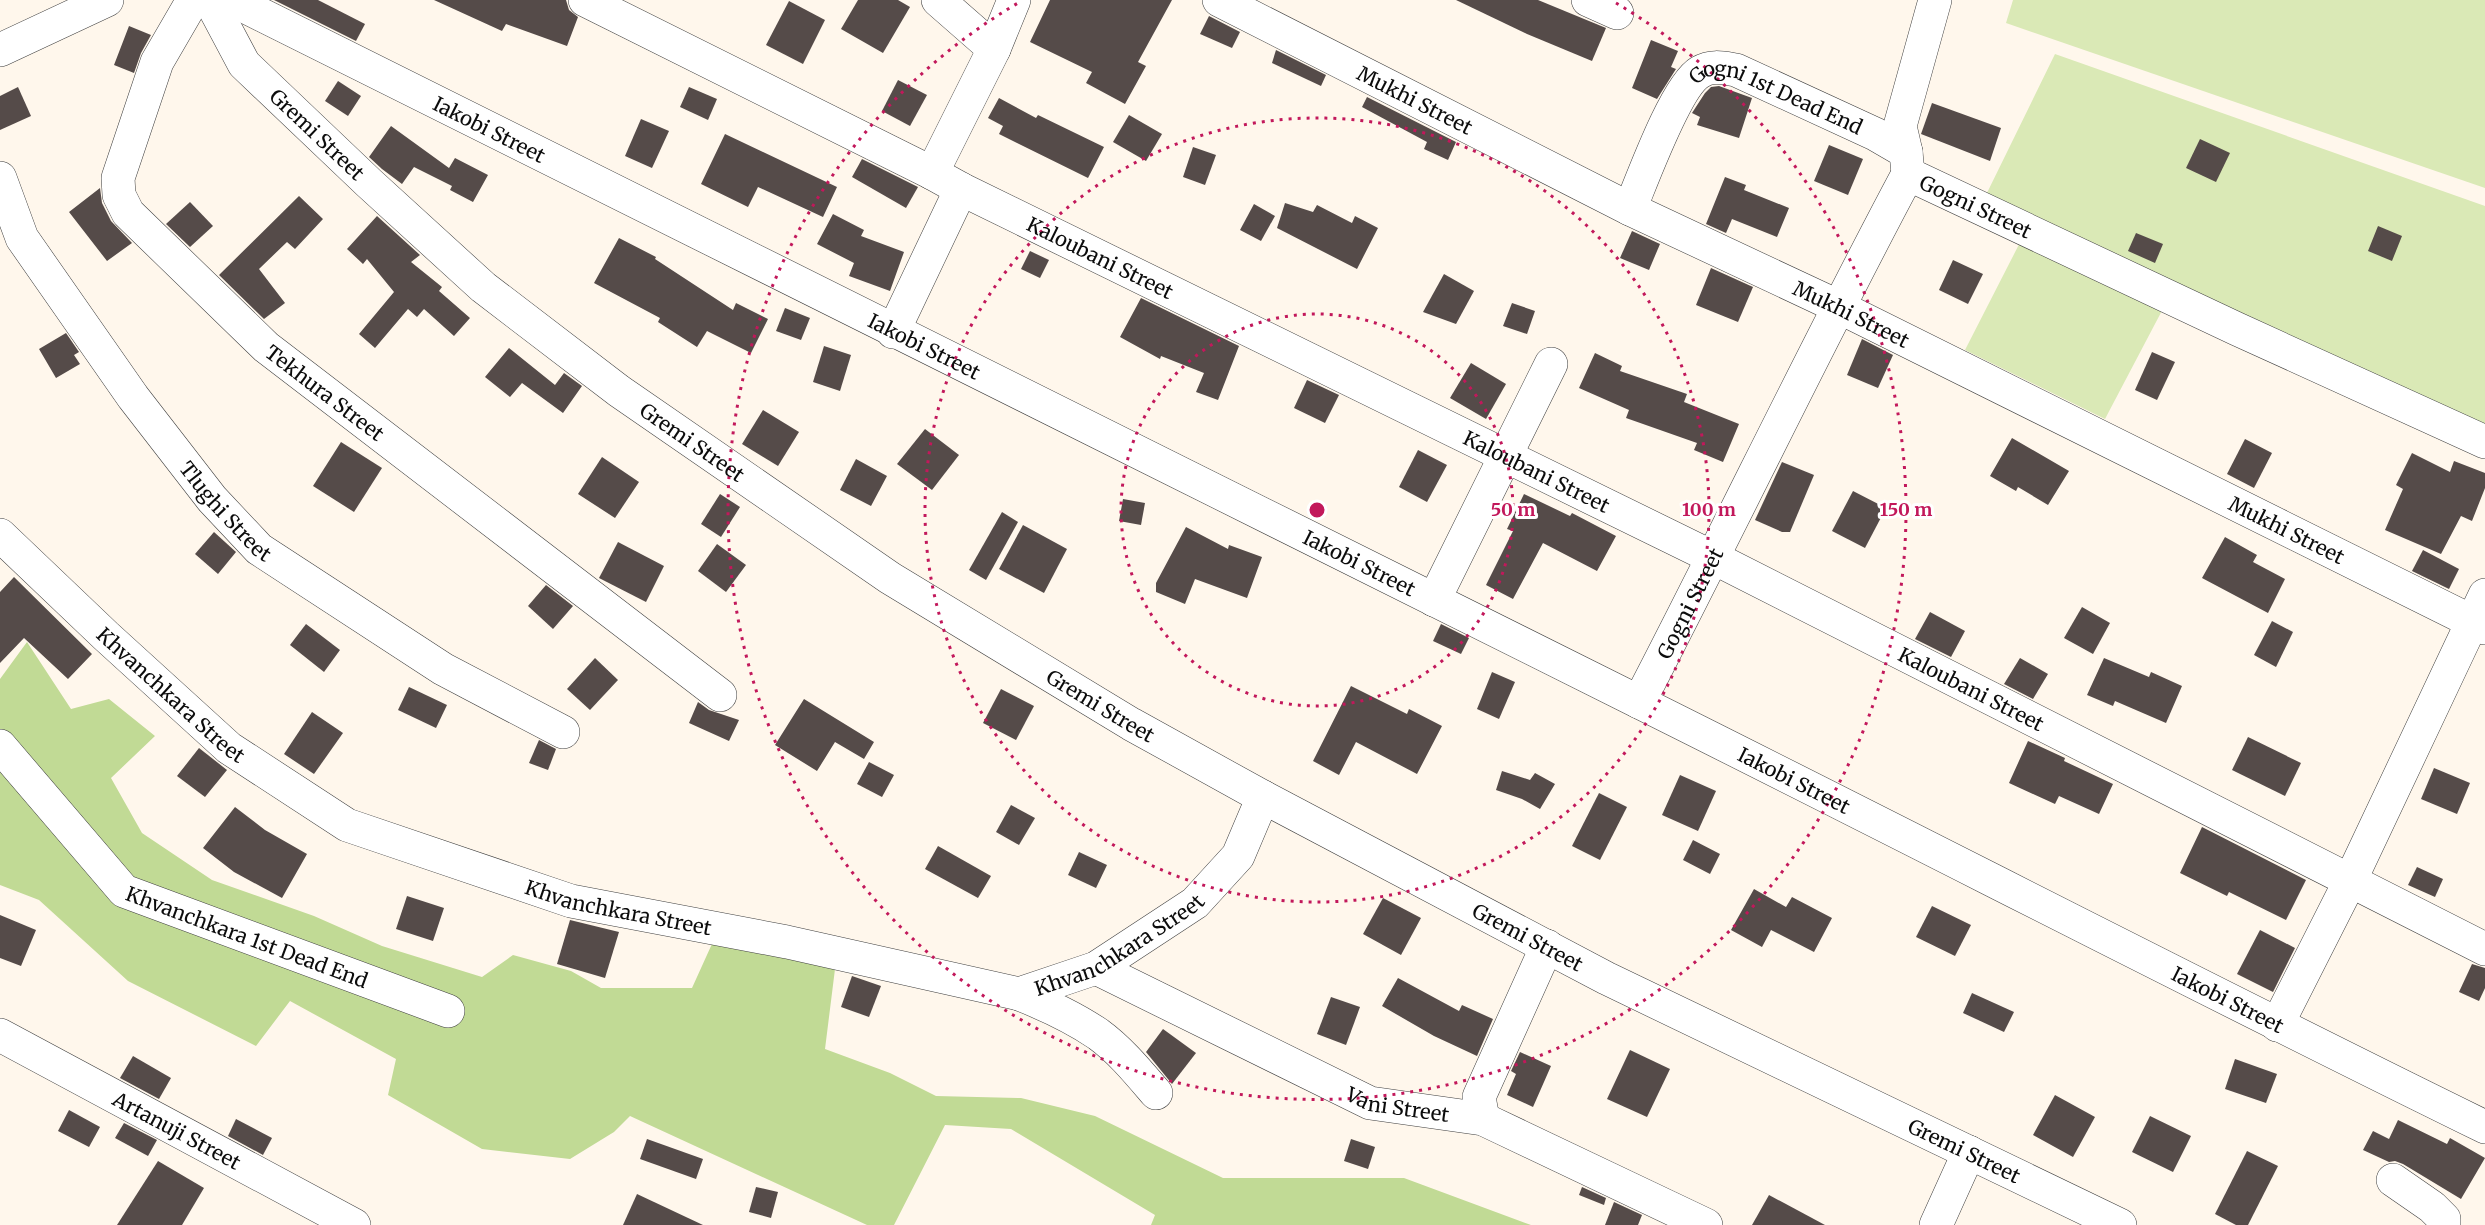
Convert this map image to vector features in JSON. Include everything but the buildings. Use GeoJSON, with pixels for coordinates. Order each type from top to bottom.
{"type":"FeatureCollection","features":[{"type":"Feature","properties":{"kind":"street"},"geometry":{"type":"LineString","coordinates":[[0,50],[107,0]]}},
{"type":"Feature","properties":{"kind":"street","name":"Tekhura Street"},"geometry":{"type":"LineString","coordinates":[[193,0],[157,62],[118,178],[119,195],[128,213],[266,347],[720,696]]}},
{"type":"Feature","properties":{"kind":"street","name":"Gremi Street"},"geometry":{"type":"LineString","coordinates":[[210,0],[244,64],[483,287],[610,384],[890,578],[1131,724],[1263,798],[1606,978],[2120,1225]]}},
{"type":"Feature","properties":{"kind":"street","name":"Iakobi Street"},"geometry":{"type":"LineString","coordinates":[[232,0],[893,332],[1639,702],[2277,1025],[2485,1127]]}},
{"type":"Feature","properties":{"kind":"street","name":"Kaloubani Street"},"geometry":{"type":"LineString","coordinates":[[585,0],[961,189],[1714,558],[2485,949]]}},
{"type":"Feature","properties":{"kind":"street"},"geometry":{"type":"LineString","coordinates":[[938,0],[994,49]]}},
{"type":"Feature","properties":{"kind":"street"},"geometry":{"type":"LineString","coordinates":[[932,173],[994,49],[1014,0]]}},
{"type":"Feature","properties":{"kind":"street","name":"Mukhi Street"},"geometry":{"type":"LineString","coordinates":[[1219,0],[1630,209],[2481,615]]}},
{"type":"Feature","properties":{"kind":"street"},"geometry":{"type":"LineString","coordinates":[[1907,163],[1900,126],[1935,0]]}},
{"type":"Feature","properties":{"kind":"street","name":"Gogni 1st Dead End"},"geometry":{"type":"LineString","coordinates":[[1630,209],[1676,105],[1689,82],[1699,72],[1714,66],[1736,70],[1875,134],[1907,163]]}},
{"type":"Feature","properties":{"kind":"street","name":"Gogni Street"},"geometry":{"type":"LineString","coordinates":[[1639,702],[1714,558],[1907,163],[2237,329],[2485,441]]}},
{"type":"Feature","properties":{"kind":"street","name":"Tlughi Street"},"geometry":{"type":"LineString","coordinates":[[0,178],[22,238],[133,397],[212,499],[259,549],[443,669],[563,732]]}},
{"type":"Feature","properties":{"kind":"street"},"geometry":{"type":"LineString","coordinates":[[893,332],[961,189]]}},
{"type":"Feature","properties":{"kind":"street"},"geometry":{"type":"LineString","coordinates":[[1434,600],[1551,364]]}},
{"type":"Feature","properties":{"kind":"street","name":"Khvanchkara Street"},"geometry":{"type":"LineString","coordinates":[[0,535],[229,748],[347,825],[571,901],[787,942],[1019,994],[1095,968],[1195,903],[1238,856],[1263,798]]}},
{"type":"Feature","properties":{"kind":"street"},"geometry":{"type":"LineString","coordinates":[[2277,1025],[2481,615]]}},
{"type":"Feature","properties":{"kind":"street","name":"Khvanchkara 1st Dead End"},"geometry":{"type":"LineString","coordinates":[[0,746],[124,891],[448,1011]]}},
{"type":"Feature","properties":{"kind":"street"},"geometry":{"type":"LineString","coordinates":[[1483,1119],[1479,1097],[1547,946]]}},
{"type":"Feature","properties":{"kind":"street","name":"Vani Street"},"geometry":{"type":"LineString","coordinates":[[1095,968],[1370,1104],[1483,1119],[1706,1225]]}},
{"type":"Feature","properties":{"kind":"street"},"geometry":{"type":"LineString","coordinates":[[1019,994],[1060,1011],[1099,1035],[1125,1057],[1156,1093]]}},
{"type":"Feature","properties":{"kind":"street","name":"Artanuji Street"},"geometry":{"type":"LineString","coordinates":[[0,1035],[354,1225]]}},
{"type":"Feature","properties":{"kind":"street"},"geometry":{"type":"LineString","coordinates":[[1935,1225],[1969,1152]]}},
{"type":"Feature","properties":{"kind":"street"},"geometry":{"type":"LineString","coordinates":[[2393,1180],[2432,1207],[2444,1220],[2444,1225]]}},
{"type":"Feature","properties":{"kind":"green space"},"geometry":{"type":"Polygon","coordinates":[[[2013,0],[2485,0],[2485,188],[2006,23],[2013,0]]]}},
{"type":"Feature","properties":{"kind":"green space"},"geometry":{"type":"Polygon","coordinates":[[[2055,54],[2485,206],[2485,427],[2176,284],[2105,419],[1965,350],[2032,219],[1984,199],[2055,54]]]}},
{"type":"Feature","properties":{"kind":"green space"},"geometry":{"type":"Polygon","coordinates":[[[27,642],[71,709],[109,699],[155,736],[111,778],[142,833],[212,880],[314,916],[382,946],[482,977],[513,955],[571,971],[601,988],[692,988],[716,935],[836,961],[825,1049],[890,1073],[936,1096],[1021,1098],[1095,1116],[1223,1178],[1404,1178],[1531,1225],[1151,1225],[1155,1215],[1011,1129],[945,1125],[894,1225],[867,1225],[630,1116],[614,1132],[570,1159],[482,1149],[388,1095],[396,1059],[290,1001],[256,1046],[128,981],[39,900],[0,885],[0,679],[27,642]]]}}]}
